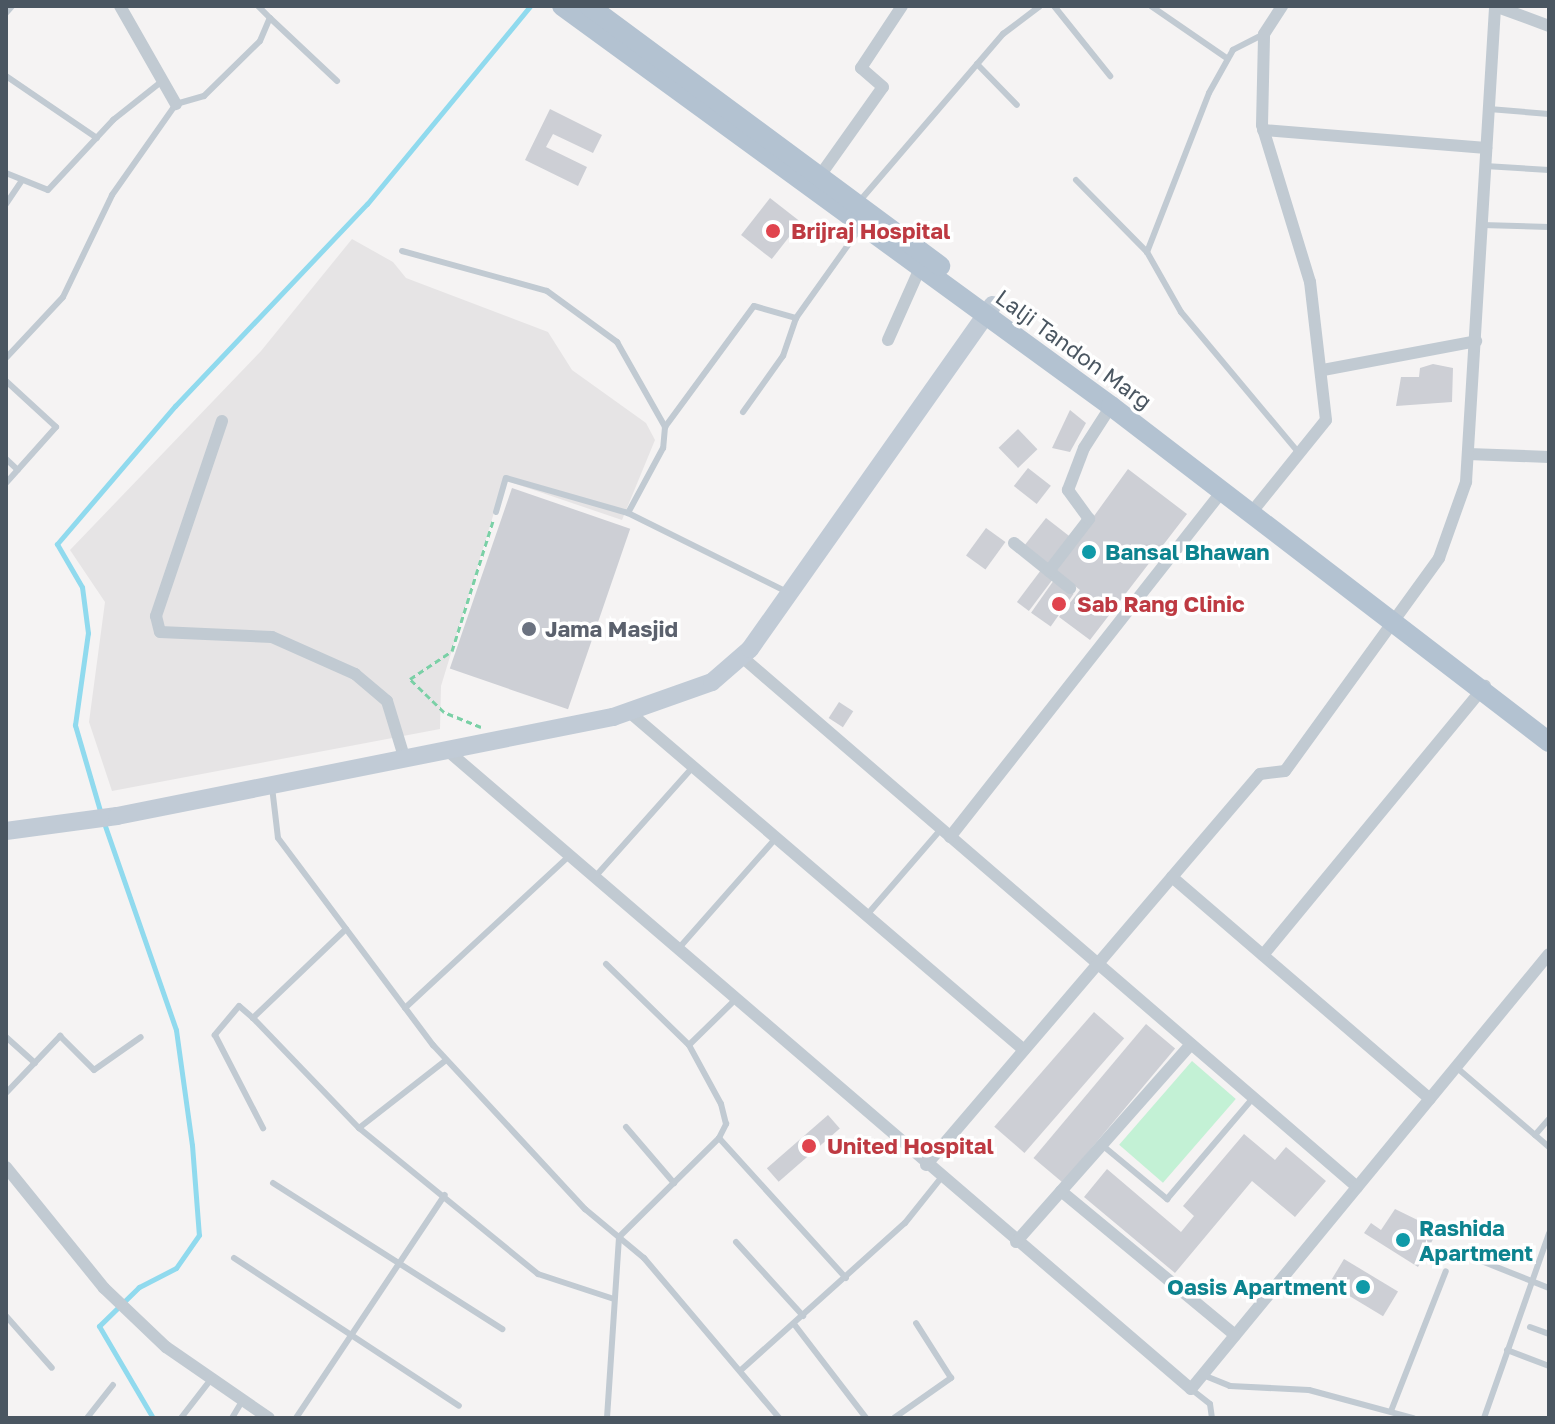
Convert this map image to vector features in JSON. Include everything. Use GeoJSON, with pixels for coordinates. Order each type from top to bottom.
{"type":"FeatureCollection","features":[{"type":"Feature","properties":{"kind":"main road","name":"Lalji Tandon Marg"},"geometry":{"type":"LineString","coordinates":[[562,6],[819,177],[920,268],[990,310],[1222,491],[1255,510]]}},
{"type":"Feature","properties":{"kind":"main road","name":"Lalji Tandon Marg"},"geometry":{"type":"LineString","coordinates":[[589,6],[679,82],[990,310],[1549,738]]}},
{"type":"Feature","properties":{"kind":"street"},"geometry":{"type":"LineString","coordinates":[[120,6],[176,104]]}},
{"type":"Feature","properties":{"kind":"street"},"geometry":{"type":"LineString","coordinates":[[819,177],[883,87],[861,68],[902,6]]}},
{"type":"Feature","properties":{"kind":"street"},"geometry":{"type":"LineString","coordinates":[[1255,510],[1302,456],[1326,420],[1323,370],[1310,282],[1263,130],[1264,34],[1282,6]]}},
{"type":"Feature","properties":{"kind":"street"},"geometry":{"type":"LineString","coordinates":[[926,1165],[1260,774],[1285,771],[1399,621],[1439,558],[1468,454],[1495,6],[1549,26]]}},
{"type":"Feature","properties":{"kind":"street"},"geometry":{"type":"LineString","coordinates":[[1263,130],[1486,148]]}},
{"type":"Feature","properties":{"kind":"street"},"geometry":{"type":"LineString","coordinates":[[888,340],[920,268]]}},
{"type":"Feature","properties":{"kind":"street"},"geometry":{"type":"LineString","coordinates":[[6,831],[90,815],[117,816],[501,740],[628,711],[712,682],[742,657],[790,593],[990,310]]}},
{"type":"Feature","properties":{"kind":"street"},"geometry":{"type":"LineString","coordinates":[[1323,370],[1476,341]]}},
{"type":"Feature","properties":{"kind":"street"},"geometry":{"type":"LineString","coordinates":[[1049,571],[1089,519],[1068,490],[1084,448],[1111,406]]}},
{"type":"Feature","properties":{"kind":"street"},"geometry":{"type":"LineString","coordinates":[[222,421],[156,616],[160,632],[272,637],[355,674],[387,701],[405,760]]}},
{"type":"Feature","properties":{"kind":"street"},"geometry":{"type":"LineString","coordinates":[[1468,454],[1549,457]]}},
{"type":"Feature","properties":{"kind":"street"},"geometry":{"type":"LineString","coordinates":[[945,833],[1222,491]]}},
{"type":"Feature","properties":{"kind":"street"},"geometry":{"type":"LineString","coordinates":[[1014,543],[1070,588]]}},
{"type":"Feature","properties":{"kind":"street"},"geometry":{"type":"LineString","coordinates":[[742,657],[1357,1187]]}},
{"type":"Feature","properties":{"kind":"street"},"geometry":{"type":"LineString","coordinates":[[1263,955],[1484,686]]}},
{"type":"Feature","properties":{"kind":"street"},"geometry":{"type":"LineString","coordinates":[[628,711],[1024,1050]]}},
{"type":"Feature","properties":{"kind":"street"},"geometry":{"type":"LineString","coordinates":[[448,751],[734,1001],[1191,1389],[1549,954]]}},
{"type":"Feature","properties":{"kind":"street"},"geometry":{"type":"LineString","coordinates":[[1172,877],[1430,1099]]}},
{"type":"Feature","properties":{"kind":"street"},"geometry":{"type":"LineString","coordinates":[[1016,1242],[1191,1044]]}},
{"type":"Feature","properties":{"kind":"street"},"geometry":{"type":"LineString","coordinates":[[7,1173],[127,1310],[212,1378],[269,1418]]}},
{"type":"Feature","properties":{"kind":"street"},"geometry":{"type":"LineString","coordinates":[[1061,1191],[1235,1335]]}},
{"type":"Feature","properties":{"kind":"lane"},"geometry":{"type":"LineString","coordinates":[[6,13],[12,6]]}},
{"type":"Feature","properties":{"kind":"lane"},"geometry":{"type":"LineString","coordinates":[[258,6],[337,81]]}},
{"type":"Feature","properties":{"kind":"lane"},"geometry":{"type":"LineString","coordinates":[[743,412],[783,356],[796,318],[863,215],[977,64],[1040,6]]}},
{"type":"Feature","properties":{"kind":"lane"},"geometry":{"type":"LineString","coordinates":[[1054,6],[1110,76]]}},
{"type":"Feature","properties":{"kind":"lane"},"geometry":{"type":"LineString","coordinates":[[1151,6],[1228,59]]}},
{"type":"Feature","properties":{"kind":"lane"},"geometry":{"type":"LineString","coordinates":[[6,358],[63,297],[112,195],[176,104],[204,96],[242,62],[270,18]]}},
{"type":"Feature","properties":{"kind":"lane"},"geometry":{"type":"LineString","coordinates":[[1147,252],[1228,59],[1264,34]]}},
{"type":"Feature","properties":{"kind":"lane"},"geometry":{"type":"LineString","coordinates":[[977,64],[1017,105]]}},
{"type":"Feature","properties":{"kind":"lane"},"geometry":{"type":"LineString","coordinates":[[6,76],[97,138]]}},
{"type":"Feature","properties":{"kind":"lane"},"geometry":{"type":"LineString","coordinates":[[6,173],[21,182],[48,190],[97,138],[161,82]]}},
{"type":"Feature","properties":{"kind":"lane"},"geometry":{"type":"LineString","coordinates":[[1489,109],[1549,114]]}},
{"type":"Feature","properties":{"kind":"lane"},"geometry":{"type":"LineString","coordinates":[[1485,166],[1549,170]]}},
{"type":"Feature","properties":{"kind":"lane"},"geometry":{"type":"LineString","coordinates":[[1076,180],[1147,252],[1181,312],[1302,456]]}},
{"type":"Feature","properties":{"kind":"lane"},"geometry":{"type":"LineString","coordinates":[[6,204],[21,182]]}},
{"type":"Feature","properties":{"kind":"lane"},"geometry":{"type":"LineString","coordinates":[[1482,225],[1549,227]]}},
{"type":"Feature","properties":{"kind":"lane"},"geometry":{"type":"LineString","coordinates":[[402,251],[547,291],[617,342],[665,427]]}},
{"type":"Feature","properties":{"kind":"lane"},"geometry":{"type":"LineString","coordinates":[[628,513],[663,448],[665,427],[754,306],[796,318]]}},
{"type":"Feature","properties":{"kind":"lane"},"geometry":{"type":"LineString","coordinates":[[6,343],[14,349]]}},
{"type":"Feature","properties":{"kind":"lane"},"geometry":{"type":"LineString","coordinates":[[6,381],[56,427],[6,483]]}},
{"type":"Feature","properties":{"kind":"lane"},"geometry":{"type":"LineString","coordinates":[[6,459],[18,470]]}},
{"type":"Feature","properties":{"kind":"lane"},"geometry":{"type":"LineString","coordinates":[[496,512],[506,478],[628,513],[790,593]]}},
{"type":"Feature","properties":{"kind":"lane"},"geometry":{"type":"LineString","coordinates":[[594,879],[693,767]]}},
{"type":"Feature","properties":{"kind":"lane"},"geometry":{"type":"LineString","coordinates":[[272,787],[278,838],[446,1060],[619,1237],[741,1370],[779,1418]]}},
{"type":"Feature","properties":{"kind":"lane"},"geometry":{"type":"LineString","coordinates":[[866,916],[945,833]]}},
{"type":"Feature","properties":{"kind":"lane"},"geometry":{"type":"LineString","coordinates":[[676,950],[776,838]]}},
{"type":"Feature","properties":{"kind":"lane"},"geometry":{"type":"LineString","coordinates":[[405,1008],[568,857]]}},
{"type":"Feature","properties":{"kind":"lane"},"geometry":{"type":"LineString","coordinates":[[253,1018],[346,929]]}},
{"type":"Feature","properties":{"kind":"lane"},"geometry":{"type":"LineString","coordinates":[[606,964],[689,1045],[721,1104],[726,1124],[719,1138],[619,1237],[607,1418]]}},
{"type":"Feature","properties":{"kind":"lane"},"geometry":{"type":"LineString","coordinates":[[689,1045],[734,1001]]}},
{"type":"Feature","properties":{"kind":"lane"},"geometry":{"type":"LineString","coordinates":[[263,1128],[215,1035],[239,1006],[359,1128],[445,1195],[538,1274],[614,1299]]}},
{"type":"Feature","properties":{"kind":"lane"},"geometry":{"type":"LineString","coordinates":[[6,1093],[60,1036],[94,1070],[141,1037]]}},
{"type":"Feature","properties":{"kind":"lane"},"geometry":{"type":"LineString","coordinates":[[6,1037],[35,1063]]}},
{"type":"Feature","properties":{"kind":"lane"},"geometry":{"type":"LineString","coordinates":[[359,1128],[446,1060]]}},
{"type":"Feature","properties":{"kind":"lane"},"geometry":{"type":"LineString","coordinates":[[1456,1067],[1549,1147]]}},
{"type":"Feature","properties":{"kind":"lane"},"geometry":{"type":"LineString","coordinates":[[1102,1145],[1167,1199],[1253,1098]]}},
{"type":"Feature","properties":{"kind":"lane"},"geometry":{"type":"LineString","coordinates":[[1535,1135],[1549,1119]]}},
{"type":"Feature","properties":{"kind":"lane"},"geometry":{"type":"LineString","coordinates":[[626,1127],[674,1183]]}},
{"type":"Feature","properties":{"kind":"lane"},"geometry":{"type":"LineString","coordinates":[[719,1138],[846,1278]]}},
{"type":"Feature","properties":{"kind":"lane"},"geometry":{"type":"LineString","coordinates":[[741,1370],[846,1278],[941,1178]]}},
{"type":"Feature","properties":{"kind":"lane"},"geometry":{"type":"LineString","coordinates":[[273,1183],[502,1329]]}},
{"type":"Feature","properties":{"kind":"lane"},"geometry":{"type":"LineString","coordinates":[[296,1418],[445,1195]]}},
{"type":"Feature","properties":{"kind":"lane"},"geometry":{"type":"LineString","coordinates":[[1484,1418],[1549,1233]]}},
{"type":"Feature","properties":{"kind":"lane"},"geometry":{"type":"LineString","coordinates":[[736,1242],[803,1316]]}},
{"type":"Feature","properties":{"kind":"lane"},"geometry":{"type":"LineString","coordinates":[[1469,1256],[1549,1288]]}},
{"type":"Feature","properties":{"kind":"lane"},"geometry":{"type":"LineString","coordinates":[[234,1258],[459,1406]]}},
{"type":"Feature","properties":{"kind":"lane"},"geometry":{"type":"LineString","coordinates":[[1391,1411],[1446,1271]]}},
{"type":"Feature","properties":{"kind":"lane"},"geometry":{"type":"LineString","coordinates":[[6,1316],[52,1368]]}},
{"type":"Feature","properties":{"kind":"lane"},"geometry":{"type":"LineString","coordinates":[[894,1418],[951,1378],[916,1323]]}},
{"type":"Feature","properties":{"kind":"lane"},"geometry":{"type":"LineString","coordinates":[[794,1324],[866,1418]]}},
{"type":"Feature","properties":{"kind":"lane"},"geometry":{"type":"LineString","coordinates":[[1530,1327],[1549,1334]]}},
{"type":"Feature","properties":{"kind":"lane"},"geometry":{"type":"LineString","coordinates":[[1507,1350],[1549,1366]]}},
{"type":"Feature","properties":{"kind":"lane"},"geometry":{"type":"LineString","coordinates":[[1202,1375],[1391,1411],[1413,1418]]}},
{"type":"Feature","properties":{"kind":"lane"},"geometry":{"type":"LineString","coordinates":[[181,1418],[212,1378]]}},
{"type":"Feature","properties":{"kind":"lane"},"geometry":{"type":"LineString","coordinates":[[87,1418],[113,1385]]}},
{"type":"Feature","properties":{"kind":"lane"},"geometry":{"type":"LineString","coordinates":[[1191,1389],[1210,1404],[1212,1418]]}},
{"type":"Feature","properties":{"kind":"lane"},"geometry":{"type":"LineString","coordinates":[[232,1418],[243,1400]]}},
{"type":"Feature","properties":{"kind":"path"},"geometry":{"type":"LineString","coordinates":[[496,512],[452,651],[410,679],[444,712],[501,740]]}},
{"type":"Feature","properties":{"kind":"shaded area"},"geometry":{"type":"Polygon","coordinates":[[[352,239],[393,262],[406,278],[548,332],[572,370],[646,423],[655,440],[622,520],[504,480],[441,686],[440,729],[112,791],[89,722],[105,602],[70,550],[261,351],[352,239]]]}},
{"type":"Feature","properties":{"kind":"green space"},"geometry":{"type":"Polygon","coordinates":[[[1192,1061],[1236,1099],[1163,1183],[1119,1145],[1192,1061]]]}},
{"type":"Feature","properties":{"kind":"building"},"geometry":{"type":"Polygon","coordinates":[[[550,109],[602,135],[593,153],[553,134],[546,147],[587,167],[578,186],[525,160],[550,109]]]}},
{"type":"Feature","properties":{"kind":"building"},"geometry":{"type":"Polygon","coordinates":[[[770,198],[801,222],[772,259],[741,235],[770,198]]]}},
{"type":"Feature","properties":{"kind":"building"},"geometry":{"type":"Polygon","coordinates":[[[1433,364],[1453,368],[1452,402],[1396,406],[1401,377],[1419,377],[1420,368],[1433,364]]]}},
{"type":"Feature","properties":{"kind":"building"},"geometry":{"type":"Polygon","coordinates":[[[1070,410],[1086,423],[1070,452],[1052,448],[1070,410]]]}},
{"type":"Feature","properties":{"kind":"building"},"geometry":{"type":"Polygon","coordinates":[[[1018,429],[1037,449],[1018,468],[999,448],[1018,429]]]}},
{"type":"Feature","properties":{"kind":"building"},"geometry":{"type":"Polygon","coordinates":[[[1028,468],[1051,486],[1037,504],[1014,486],[1028,468]]]}},
{"type":"Feature","properties":{"kind":"building"},"geometry":{"type":"Polygon","coordinates":[[[1128,469],[1187,514],[1090,640],[1059,617],[1080,590],[1055,570],[1128,469]]]}},
{"type":"Feature","properties":{"kind":"building","name":"Jama Masjid"},"geometry":{"type":"Polygon","coordinates":[[[512,488],[630,529],[568,709],[450,669],[512,488]]]}},
{"type":"Feature","properties":{"kind":"building"},"geometry":{"type":"Polygon","coordinates":[[[1046,518],[1070,537],[1049,565],[1024,546],[1046,518]]]}},
{"type":"Feature","properties":{"kind":"building"},"geometry":{"type":"Polygon","coordinates":[[[986,528],[1005,542],[985,570],[966,556],[986,528]]]}},
{"type":"Feature","properties":{"kind":"building"},"geometry":{"type":"Polygon","coordinates":[[[1041,570],[1053,579],[1029,611],[1017,602],[1041,570]]]}},
{"type":"Feature","properties":{"kind":"building"},"geometry":{"type":"Polygon","coordinates":[[[1054,580],[1074,594],[1051,627],[1031,613],[1054,580]]]}},
{"type":"Feature","properties":{"kind":"building"},"geometry":{"type":"Polygon","coordinates":[[[839,702],[853,711],[843,727],[829,718],[839,702]]]}},
{"type":"Feature","properties":{"kind":"building"},"geometry":{"type":"Polygon","coordinates":[[[1094,1012],[1124,1038],[1024,1153],[994,1127],[1094,1012]]]}},
{"type":"Feature","properties":{"kind":"building"},"geometry":{"type":"Polygon","coordinates":[[[1146,1024],[1175,1048],[1063,1182],[1034,1158],[1146,1024]]]}},
{"type":"Feature","properties":{"kind":"building"},"geometry":{"type":"Polygon","coordinates":[[[828,1115],[840,1129],[779,1182],[767,1168],[828,1115]]]}},
{"type":"Feature","properties":{"kind":"building"},"geometry":{"type":"Polygon","coordinates":[[[1244,1134],[1275,1160],[1286,1147],[1326,1181],[1295,1217],[1252,1181],[1175,1273],[1084,1197],[1107,1169],[1181,1232],[1194,1216],[1183,1206],[1244,1134]]]}},
{"type":"Feature","properties":{"kind":"building","name":"Rashida Apartment"},"geometry":{"type":"Polygon","coordinates":[[[1395,1209],[1438,1230],[1418,1267],[1364,1233],[1371,1223],[1381,1230],[1395,1209]]]}},
{"type":"Feature","properties":{"kind":"building","name":"Oasis Apartment"},"geometry":{"type":"Polygon","coordinates":[[[1344,1259],[1398,1291],[1383,1316],[1329,1284],[1344,1259]]]}},
{"type":"Feature","properties":{"kind":"waterway"},"geometry":{"type":"LineString","coordinates":[[101,814],[75,725],[88,633],[82,587],[57,544],[175,406],[367,204],[530,6]]}},
{"type":"Feature","properties":{"kind":"waterway"},"geometry":{"type":"LineString","coordinates":[[104,823],[176,1030],[192,1145],[199,1235],[176,1268],[139,1287],[99,1326],[153,1418]]}},
{"type":"Feature","properties":{"kind":"place","name":"Brijraj Hospital"},"geometry":{"type":"Point","coordinates":[773,231]}},
{"type":"Feature","properties":{"kind":"place","name":"Bansal Bhawan"},"geometry":{"type":"Point","coordinates":[1089,552]}},
{"type":"Feature","properties":{"kind":"place","name":"Sab Rang Clinic"},"geometry":{"type":"Point","coordinates":[1059,604]}},
{"type":"Feature","properties":{"kind":"place","name":"Jama Masjid"},"geometry":{"type":"Point","coordinates":[529,629]}},
{"type":"Feature","properties":{"kind":"place","name":"United Hospital"},"geometry":{"type":"Point","coordinates":[809,1146]}},
{"type":"Feature","properties":{"kind":"place","name":"Rashida Apartment"},"geometry":{"type":"Point","coordinates":[1403,1240]}},
{"type":"Feature","properties":{"kind":"place","name":"Oasis Apartment"},"geometry":{"type":"Point","coordinates":[1363,1287]}}]}
